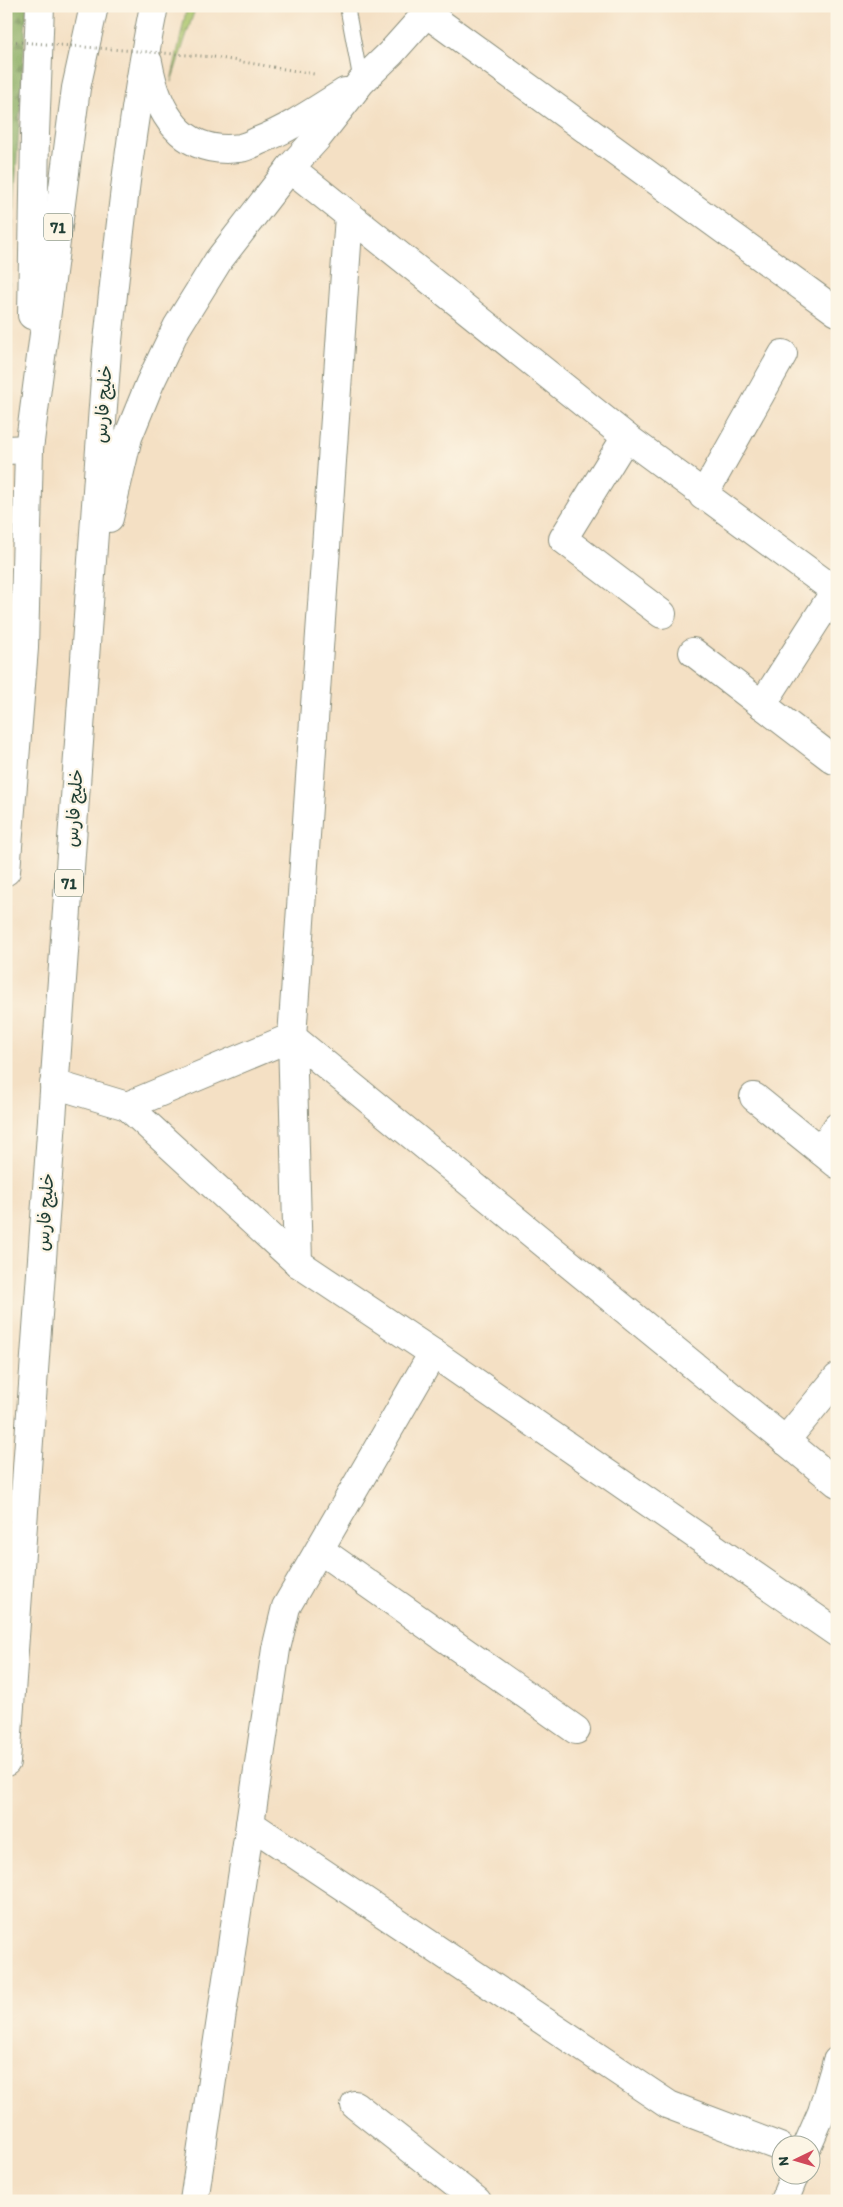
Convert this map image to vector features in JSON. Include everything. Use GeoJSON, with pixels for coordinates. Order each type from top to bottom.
{"type":"FeatureCollection","features":[{"type":"Feature","properties":{"kind":"main road"},"geometry":{"type":"LineString","coordinates":[[18,449],[40,6]]}},
{"type":"Feature","properties":{"kind":"main road","name":"71"},"geometry":{"type":"LineString","coordinates":[[7,859],[24,648],[18,449],[76,88],[94,6]]}},
{"type":"Feature","properties":{"kind":"main road","name":"خلیج فارس"},"geometry":{"type":"LineString","coordinates":[[6,1762],[107,351],[124,197],[154,6]]}},
{"type":"Feature","properties":{"kind":"main road"},"geometry":{"type":"LineString","coordinates":[[86,655],[111,506],[128,437],[176,327],[218,261],[290,168],[318,137],[361,82],[391,53],[429,10],[837,312]]}},
{"type":"Feature","properties":{"kind":"main road"},"geometry":{"type":"LineString","coordinates":[[146,48],[152,85],[167,118],[186,137],[198,144],[216,148],[241,148],[281,132],[361,82]]}},
{"type":"Feature","properties":{"kind":"main road"},"geometry":{"type":"LineString","coordinates":[[290,168],[626,437],[703,496],[836,592],[762,705]]}},
{"type":"Feature","properties":{"kind":"main road"},"geometry":{"type":"LineString","coordinates":[[298,1263],[292,1037],[349,216]]}},
{"type":"Feature","properties":{"kind":"main road"},"geometry":{"type":"LineString","coordinates":[[703,496],[783,354]]}},
{"type":"Feature","properties":{"kind":"main road"},"geometry":{"type":"LineString","coordinates":[[626,437],[563,539],[662,614]]}},
{"type":"Feature","properties":{"kind":"main road"},"geometry":{"type":"LineString","coordinates":[[693,652],[834,760]]}},
{"type":"Feature","properties":{"kind":"main road"},"geometry":{"type":"LineString","coordinates":[[127,1106],[292,1037]]}},
{"type":"Feature","properties":{"kind":"main road"},"geometry":{"type":"LineString","coordinates":[[292,1037],[837,1483]]}},
{"type":"Feature","properties":{"kind":"main road"},"geometry":{"type":"LineString","coordinates":[[54,1084],[127,1106],[298,1263],[433,1353],[837,1633]]}},
{"type":"Feature","properties":{"kind":"main road"},"geometry":{"type":"LineString","coordinates":[[754,1097],[829,1157],[837,1127]]}},
{"type":"Feature","properties":{"kind":"main road"},"geometry":{"type":"LineString","coordinates":[[194,2201],[276,1649],[286,1608],[433,1353]]}},
{"type":"Feature","properties":{"kind":"main road"},"geometry":{"type":"LineString","coordinates":[[785,1441],[837,1378]]}},
{"type":"Feature","properties":{"kind":"main road"},"geometry":{"type":"LineString","coordinates":[[320,1550],[576,1730]]}},
{"type":"Feature","properties":{"kind":"main road"},"geometry":{"type":"LineString","coordinates":[[250,1824],[669,2105],[770,2143]]}},
{"type":"Feature","properties":{"kind":"main road"},"geometry":{"type":"LineString","coordinates":[[815,2134],[829,2112],[837,2061]]}},
{"type":"Feature","properties":{"kind":"main road"},"geometry":{"type":"LineString","coordinates":[[355,2105],[477,2201]]}},
{"type":"Feature","properties":{"kind":"main road"},"geometry":{"type":"LineString","coordinates":[[784,2201],[791,2184]]}},
{"type":"Feature","properties":{"kind":"lane"},"geometry":{"type":"LineString","coordinates":[[347,6],[361,82]]}},
{"type":"Feature","properties":{"kind":"path"},"geometry":{"type":"LineString","coordinates":[[6,41],[214,57],[361,82]]}},
{"type":"Feature","properties":{"kind":"green space"},"geometry":{"type":"Polygon","coordinates":[[[6,6],[27,6],[6,328],[6,6]]]}},
{"type":"Feature","properties":{"kind":"green space"},"geometry":{"type":"Polygon","coordinates":[[[187,6],[196,6],[171,82],[187,6]]]}}]}
